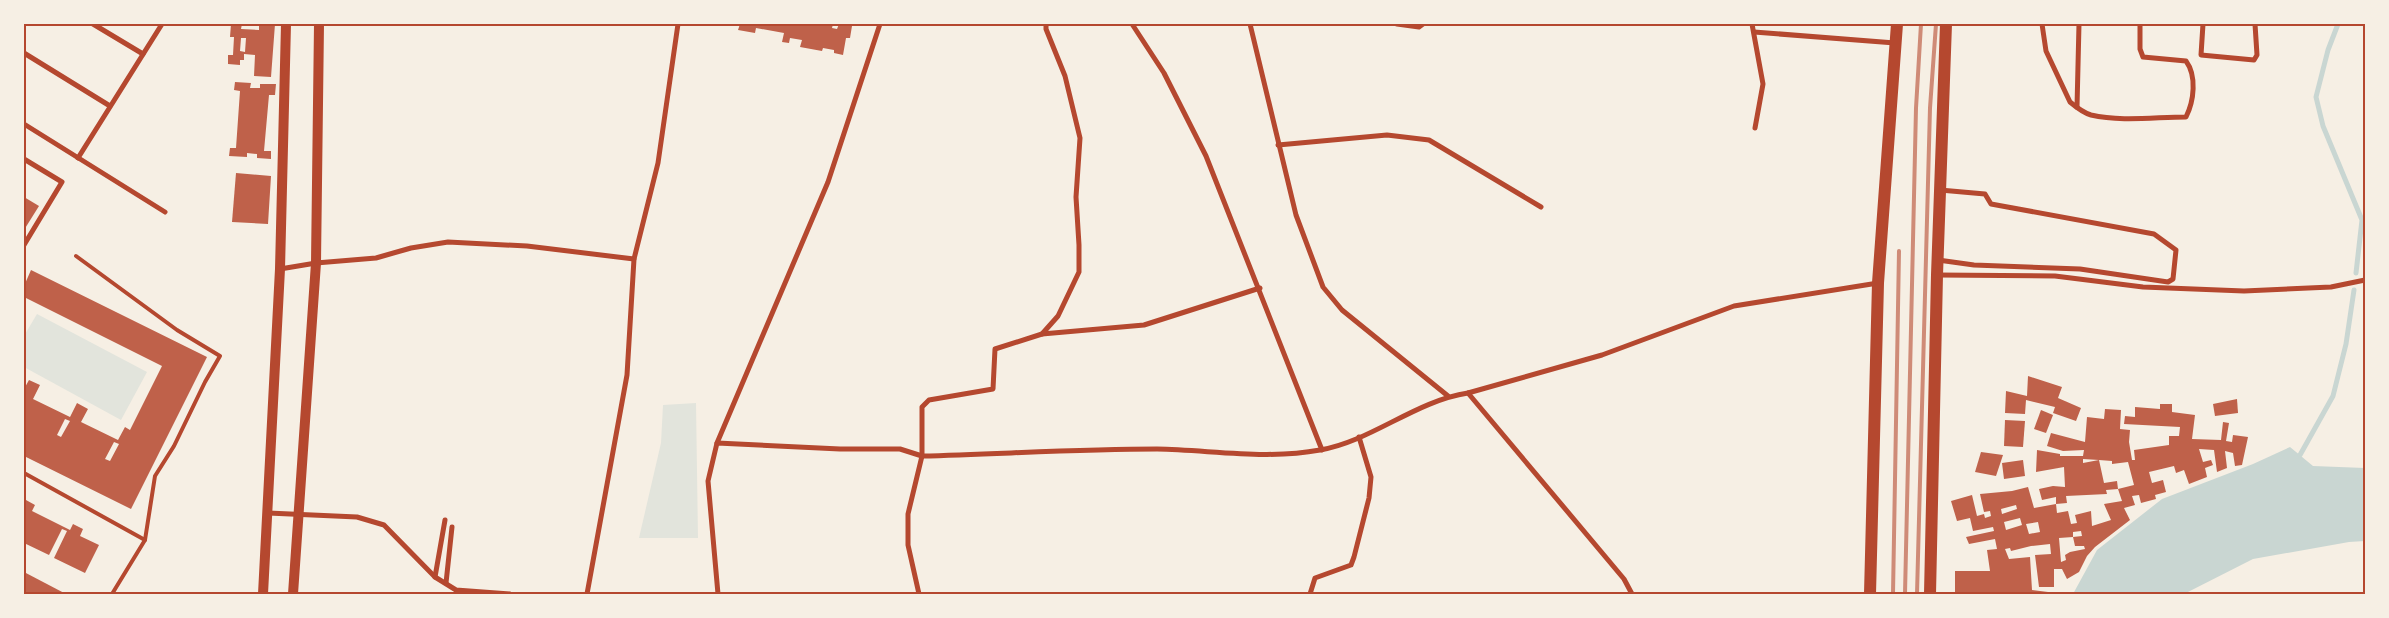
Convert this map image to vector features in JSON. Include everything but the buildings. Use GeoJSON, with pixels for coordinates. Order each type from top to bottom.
{"type":"FeatureCollection","features":[{"type":"Feature","properties":{"kind":"main road"},"geometry":{"type":"LineString","coordinates":[[263,594],[280,269],[286,24]]}},
{"type":"Feature","properties":{"kind":"main road"},"geometry":{"type":"LineString","coordinates":[[293,594],[316,263],[319,24]]}},
{"type":"Feature","properties":{"kind":"main road"},"geometry":{"type":"LineString","coordinates":[[1870,594],[1878,283],[1897,24]]}},
{"type":"Feature","properties":{"kind":"main road"},"geometry":{"type":"LineString","coordinates":[[1930,594],[1937,260],[1946,24]]}},
{"type":"Feature","properties":{"kind":"street"},"geometry":{"type":"LineString","coordinates":[[93,24],[143,54]]}},
{"type":"Feature","properties":{"kind":"street"},"geometry":{"type":"LineString","coordinates":[[78,158],[162,24]]}},
{"type":"Feature","properties":{"kind":"street"},"geometry":{"type":"LineString","coordinates":[[587,594],[627,375],[634,258],[658,163],[678,24]]}},
{"type":"Feature","properties":{"kind":"street"},"geometry":{"type":"LineString","coordinates":[[718,594],[708,481],[717,443],[828,182],[880,24]]}},
{"type":"Feature","properties":{"kind":"street"},"geometry":{"type":"LineString","coordinates":[[1042,334],[1058,316],[1070,295],[1079,272],[1080,245],[1076,196],[1080,138],[1065,76],[1046,29],[1046,24]]}},
{"type":"Feature","properties":{"kind":"street"},"geometry":{"type":"LineString","coordinates":[[1132,24],[1164,74],[1206,156],[1260,288],[1322,450]]}},
{"type":"Feature","properties":{"kind":"street"},"geometry":{"type":"LineString","coordinates":[[1250,24],[1296,215],[1323,287],[1342,310],[1448,396]]}},
{"type":"Feature","properties":{"kind":"street"},"geometry":{"type":"LineString","coordinates":[[1397,24],[1409,27],[1419,27],[1423,24]]}},
{"type":"Feature","properties":{"kind":"street"},"geometry":{"type":"LineString","coordinates":[[1752,24],[1763,84],[1755,128]]}},
{"type":"Feature","properties":{"kind":"street"},"geometry":{"type":"LineString","coordinates":[[2042,24],[2046,51],[2070,102],[2076,107],[2088,114],[2111,117],[2186,117],[2192,104],[2192,69],[2186,61],[2143,57],[2140,49],[2140,24]]}},
{"type":"Feature","properties":{"kind":"street"},"geometry":{"type":"LineString","coordinates":[[2076,107],[2079,24]]}},
{"type":"Feature","properties":{"kind":"street"},"geometry":{"type":"LineString","coordinates":[[2203,24],[2201,55],[2254,60],[2257,55],[2255,24]]}},
{"type":"Feature","properties":{"kind":"street"},"geometry":{"type":"LineString","coordinates":[[1754,32],[1895,42]]}},
{"type":"Feature","properties":{"kind":"street"},"geometry":{"type":"LineString","coordinates":[[24,53],[110,106]]}},
{"type":"Feature","properties":{"kind":"street"},"geometry":{"type":"LineString","coordinates":[[24,124],[165,212]]}},
{"type":"Feature","properties":{"kind":"street"},"geometry":{"type":"LineString","coordinates":[[1278,145],[1387,135],[1429,140],[1540,207]]}},
{"type":"Feature","properties":{"kind":"street"},"geometry":{"type":"LineString","coordinates":[[24,159],[62,182],[24,244]]}},
{"type":"Feature","properties":{"kind":"street"},"geometry":{"type":"LineString","coordinates":[[1937,260],[1974,265],[2080,269],[2168,282],[2173,279],[2176,250],[2154,234],[1991,204],[1985,194],[1940,190]]}},
{"type":"Feature","properties":{"kind":"street"},"geometry":{"type":"LineString","coordinates":[[280,269],[316,263],[376,258],[411,248],[448,242],[527,246],[634,258]]}},
{"type":"Feature","properties":{"kind":"street"},"geometry":{"type":"LineString","coordinates":[[1937,275],[2055,276],[2143,287],[2244,291],[2331,288],[2365,280]]}},
{"type":"Feature","properties":{"kind":"street"},"geometry":{"type":"LineString","coordinates":[[717,443],[840,449],[900,449],[922,456],[1157,449],[1288,454],[1322,450],[1358,438],[1448,396],[1468,393],[1602,355],[1734,306],[1878,283]]}},
{"type":"Feature","properties":{"kind":"street"},"geometry":{"type":"LineString","coordinates":[[919,594],[908,545],[908,514],[922,456],[922,407],[929,400],[993,389],[995,349],[1042,334],[1144,325],[1260,288]]}},
{"type":"Feature","properties":{"kind":"street"},"geometry":{"type":"LineString","coordinates":[[1468,393],[1517,455],[1624,579],[1632,594]]}},
{"type":"Feature","properties":{"kind":"street"},"geometry":{"type":"LineString","coordinates":[[1310,594],[1315,578],[1351,565],[1354,557],[1369,498],[1371,477],[1358,438]]}},
{"type":"Feature","properties":{"kind":"street"},"geometry":{"type":"LineString","coordinates":[[268,513],[357,517],[384,525],[435,577],[456,590],[510,594]]}},
{"type":"Feature","properties":{"kind":"street"},"geometry":{"type":"LineString","coordinates":[[435,577],[445,520]]}},
{"type":"Feature","properties":{"kind":"street"},"geometry":{"type":"LineString","coordinates":[[446,583],[452,527]]}},
{"type":"Feature","properties":{"kind":"lane"},"geometry":{"type":"LineString","coordinates":[[76,256],[177,330],[220,356],[174,446],[155,476],[145,540],[112,594]]}},
{"type":"Feature","properties":{"kind":"lane"},"geometry":{"type":"LineString","coordinates":[[24,473],[145,540]]}},
{"type":"Feature","properties":{"kind":"shaded area"},"geometry":{"type":"Polygon","coordinates":[[[37,314],[147,372],[121,420],[24,367],[24,336],[37,314]]]}},
{"type":"Feature","properties":{"kind":"shaded area"},"geometry":{"type":"Polygon","coordinates":[[[696,403],[698,538],[639,538],[661,443],[663,405],[696,403]]]}},
{"type":"Feature","properties":{"kind":"shaded area"},"geometry":{"type":"Polygon","coordinates":[[[2290,447],[2313,466],[2365,468],[2365,541],[2349,542],[2253,559],[2184,594],[2073,594],[2097,550],[2162,499],[2253,464],[2290,447]]]}},
{"type":"Feature","properties":{"kind":"waterway"},"geometry":{"type":"LineString","coordinates":[[2338,24],[2328,50],[2316,97],[2323,126],[2362,220],[2356,273]]}},
{"type":"Feature","properties":{"kind":"waterway"},"geometry":{"type":"LineString","coordinates":[[2300,455],[2333,396],[2346,344],[2354,290]]}},
{"type":"Feature","properties":{"kind":"railway"},"geometry":{"type":"LineString","coordinates":[[1905,594],[1916,108],[1921,24]]}},
{"type":"Feature","properties":{"kind":"railway"},"geometry":{"type":"LineString","coordinates":[[1917,594],[1930,108],[1936,24]]}},
{"type":"Feature","properties":{"kind":"railway"},"geometry":{"type":"LineString","coordinates":[[1893,594],[1899,251]]}}]}
